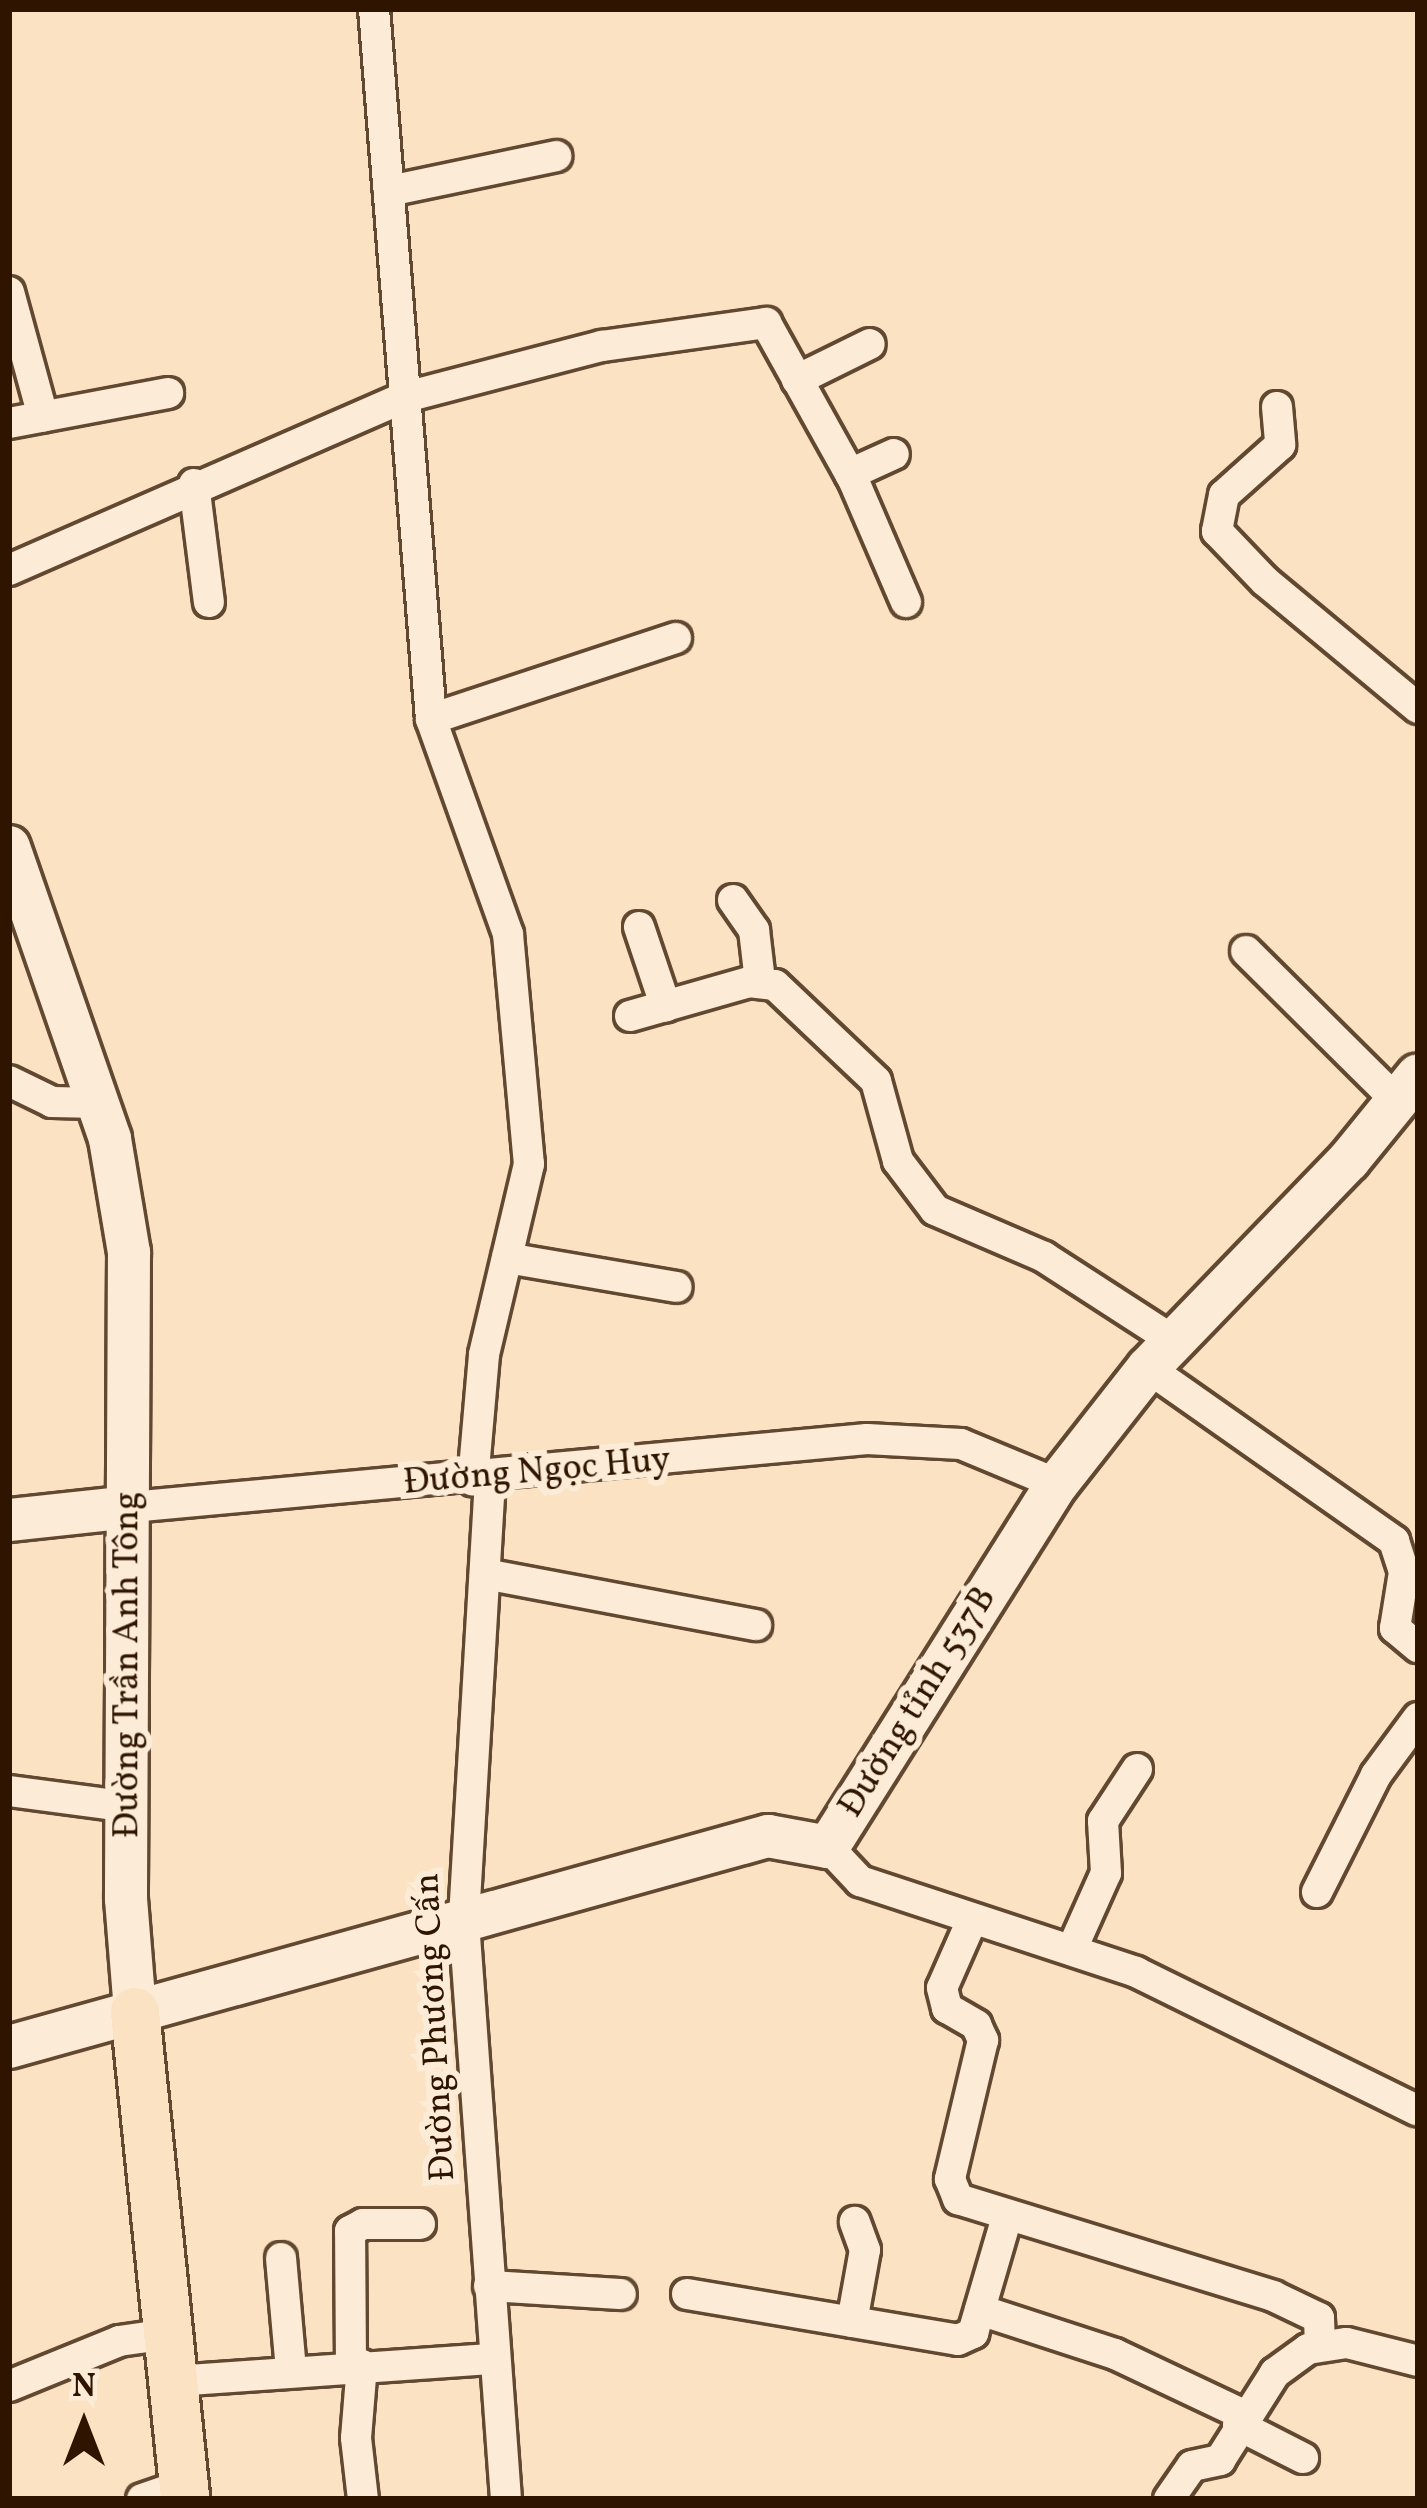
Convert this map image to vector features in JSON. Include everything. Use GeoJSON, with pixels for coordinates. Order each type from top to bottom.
{"type":"FeatureCollection","features":[{"type":"Feature","properties":{"kind":"main road","name":"Đường Trần Anh Tông"},"geometry":{"type":"LineString","coordinates":[[9,847],[100,1103],[128,1252],[129,1807],[135,2012],[171,2357],[170,2494]]}},
{"type":"Feature","properties":{"kind":"main road","name":"Đường tỉnh 537B"},"geometry":{"type":"LineString","coordinates":[[9,2047],[768,1836],[828,1847],[1057,1484],[1161,1355],[1407,1088]]}},
{"type":"Feature","properties":{"kind":"main road","name":"Đường Ngọc Huy"},"geometry":{"type":"LineString","coordinates":[[9,1520],[130,1507]]}},
{"type":"Feature","properties":{"kind":"street","name":"Đường Phương Cấn"},"geometry":{"type":"LineString","coordinates":[[374,9],[431,718],[508,934],[529,1164],[484,1354],[485,1574],[464,1922],[506,2499]]}},
{"type":"Feature","properties":{"kind":"street"},"geometry":{"type":"LineString","coordinates":[[389,191],[556,156]]}},
{"type":"Feature","properties":{"kind":"street"},"geometry":{"type":"LineString","coordinates":[[9,292],[43,416]]}},
{"type":"Feature","properties":{"kind":"street"},"geometry":{"type":"LineString","coordinates":[[9,570],[194,484],[402,398],[602,346],[766,322],[775,327],[797,380],[850,473],[907,602]]}},
{"type":"Feature","properties":{"kind":"street"},"geometry":{"type":"LineString","coordinates":[[797,380],[870,344]]}},
{"type":"Feature","properties":{"kind":"street"},"geometry":{"type":"LineString","coordinates":[[9,423],[168,393]]}},
{"type":"Feature","properties":{"kind":"street"},"geometry":{"type":"LineString","coordinates":[[1277,407],[1280,445],[1224,495],[1217,531],[1250,568],[1418,708]]}},
{"type":"Feature","properties":{"kind":"street"},"geometry":{"type":"LineString","coordinates":[[850,473],[894,454]]}},
{"type":"Feature","properties":{"kind":"street"},"geometry":{"type":"LineString","coordinates":[[194,484],[209,602]]}},
{"type":"Feature","properties":{"kind":"street"},"geometry":{"type":"LineString","coordinates":[[431,718],[676,638]]}},
{"type":"Feature","properties":{"kind":"street"},"geometry":{"type":"LineString","coordinates":[[733,900],[754,930],[760,981]]}},
{"type":"Feature","properties":{"kind":"street"},"geometry":{"type":"LineString","coordinates":[[639,927],[666,1007]]}},
{"type":"Feature","properties":{"kind":"street"},"geometry":{"type":"LineString","coordinates":[[1246,951],[1407,1088]]}},
{"type":"Feature","properties":{"kind":"street"},"geometry":{"type":"LineString","coordinates":[[630,1016],[760,981],[790,997],[876,1081],[898,1161],[935,1210],[1044,1257],[1401,1554]]}},
{"type":"Feature","properties":{"kind":"street"},"geometry":{"type":"LineString","coordinates":[[9,1081],[52,1102],[100,1103]]}},
{"type":"Feature","properties":{"kind":"street"},"geometry":{"type":"LineString","coordinates":[[507,1258],[677,1287]]}},
{"type":"Feature","properties":{"kind":"street","name":"Đường Ngọc Huy"},"geometry":{"type":"LineString","coordinates":[[130,1507],[481,1480],[867,1439],[961,1444],[1057,1484]]}},
{"type":"Feature","properties":{"kind":"street"},"geometry":{"type":"LineString","coordinates":[[1418,1522],[1401,1554],[1395,1628],[1418,1648]]}},
{"type":"Feature","properties":{"kind":"street"},"geometry":{"type":"LineString","coordinates":[[485,1574],[756,1625]]}},
{"type":"Feature","properties":{"kind":"street"},"geometry":{"type":"LineString","coordinates":[[1317,1892],[1376,1775],[1418,1718]]}},
{"type":"Feature","properties":{"kind":"street"},"geometry":{"type":"LineString","coordinates":[[1072,1949],[1106,1873],[1103,1821],[1137,1769]]}},
{"type":"Feature","properties":{"kind":"street"},"geometry":{"type":"LineString","coordinates":[[9,1791],[129,1807]]}},
{"type":"Feature","properties":{"kind":"street"},"geometry":{"type":"LineString","coordinates":[[828,1847],[860,1881],[1136,1972],[1418,2110]]}},
{"type":"Feature","properties":{"kind":"street"},"geometry":{"type":"LineString","coordinates":[[972,1920],[942,1988],[947,2008],[976,2025],[983,2040],[950,2183],[958,2199],[1287,2302],[1319,2318],[1320,2344]]}},
{"type":"Feature","properties":{"kind":"street"},"geometry":{"type":"LineString","coordinates":[[687,2294],[958,2340],[973,2333],[1006,2217]]}},
{"type":"Feature","properties":{"kind":"street"},"geometry":{"type":"LineString","coordinates":[[852,2322],[865,2250],[855,2222]]}},
{"type":"Feature","properties":{"kind":"street"},"geometry":{"type":"LineString","coordinates":[[363,2499],[356,2438],[350,2231],[363,2224],[420,2224]]}},
{"type":"Feature","properties":{"kind":"street"},"geometry":{"type":"LineString","coordinates":[[281,2258],[291,2371]]}},
{"type":"Feature","properties":{"kind":"street"},"geometry":{"type":"LineString","coordinates":[[489,2286],[621,2294]]}},
{"type":"Feature","properties":{"kind":"street"},"geometry":{"type":"LineString","coordinates":[[980,2310],[1114,2354],[1242,2420],[1303,2458]]}},
{"type":"Feature","properties":{"kind":"street"},"geometry":{"type":"LineString","coordinates":[[9,2386],[118,2341],[171,2357],[291,2371],[494,2359]]}},
{"type":"Feature","properties":{"kind":"street"},"geometry":{"type":"LineString","coordinates":[[1169,2499],[1192,2466],[1220,2460],[1275,2373],[1320,2344],[1368,2345],[1418,2361]]}}]}
